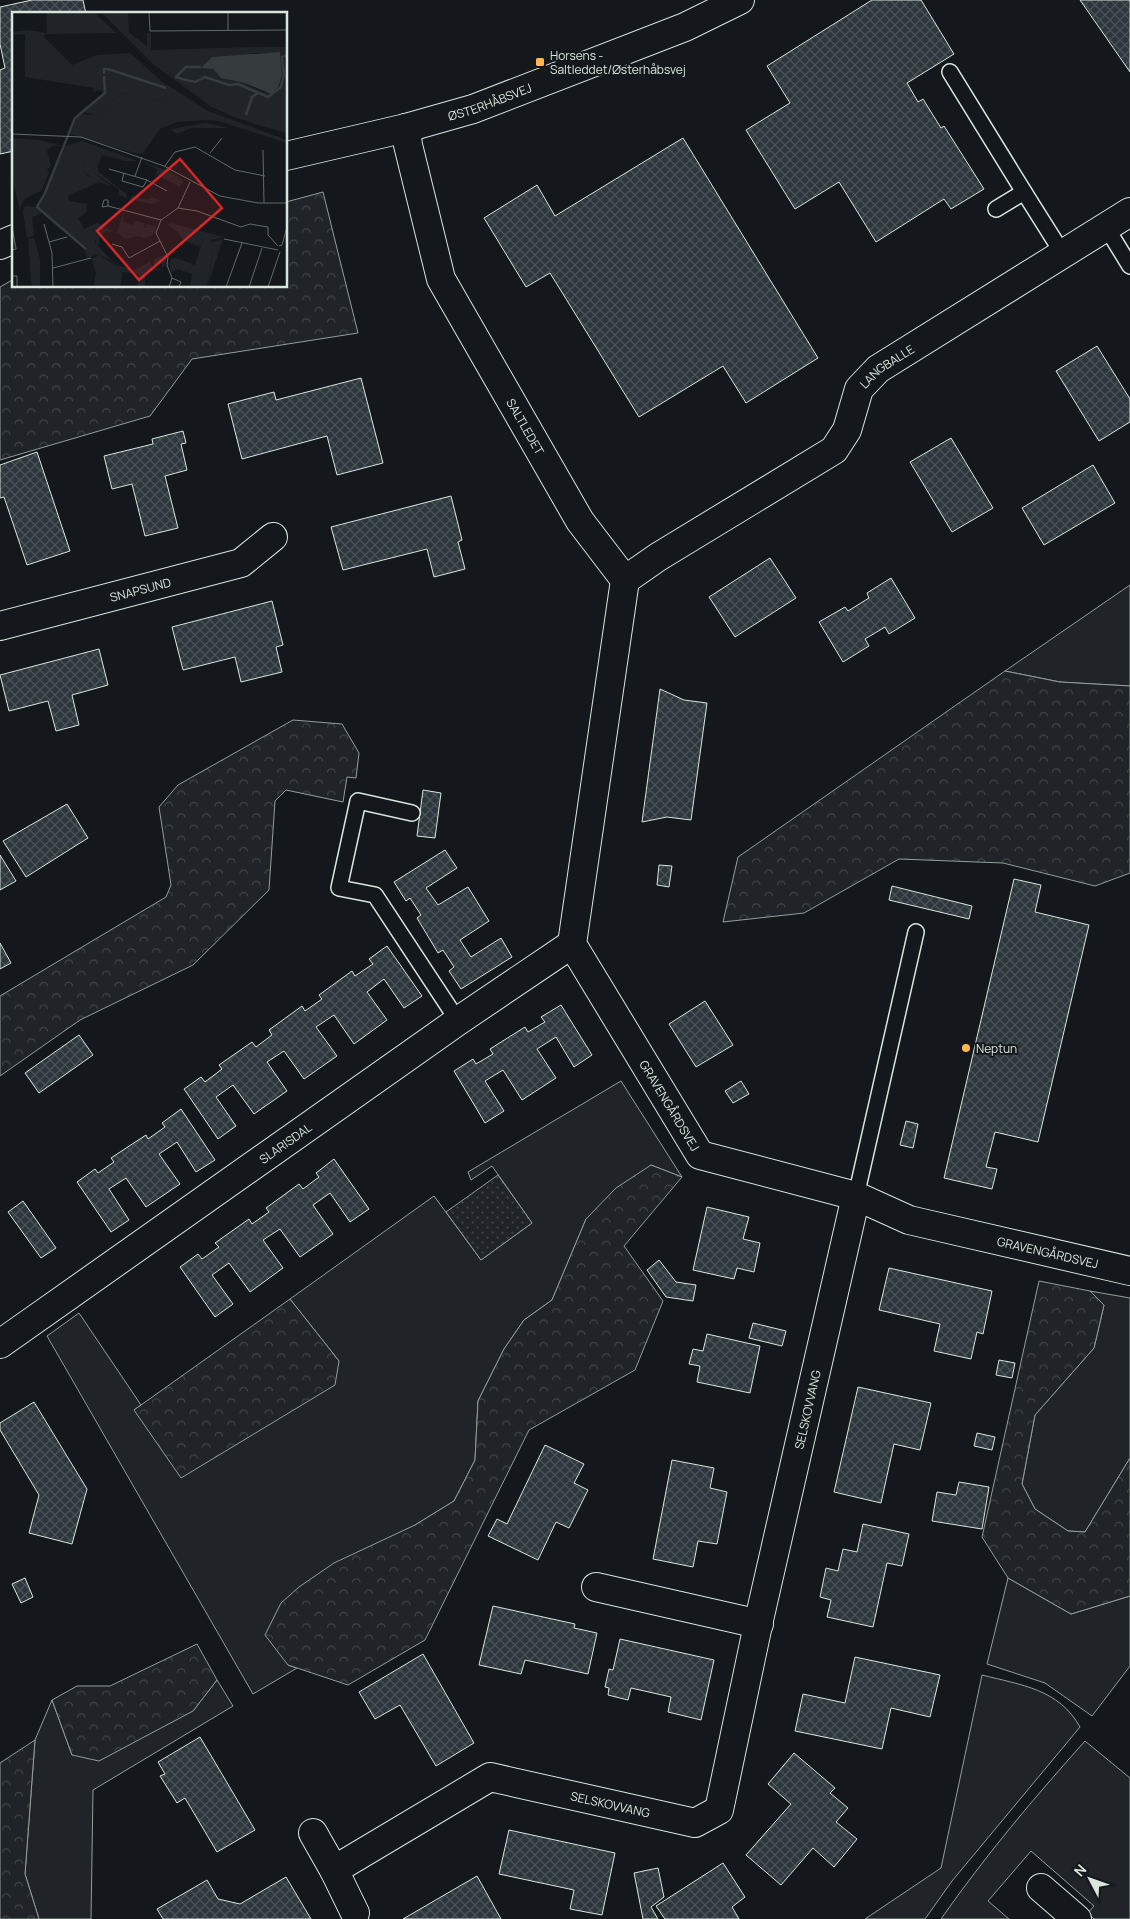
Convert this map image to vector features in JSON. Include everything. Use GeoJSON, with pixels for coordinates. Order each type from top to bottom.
{"type":"FeatureCollection","features":[{"type":"Feature","properties":{"kind":"street","name":"ØSTERHÅBSVEJ"},"geometry":{"type":"LineString","coordinates":[[288,156],[406,128],[473,109],[685,27],[740,0]]}},
{"type":"Feature","properties":{"kind":"street","name":"SALTLEDET"},"geometry":{"type":"LineString","coordinates":[[406,128],[408,145],[441,279],[467,328],[580,521],[625,580]]}},
{"type":"Feature","properties":{"kind":"street","name":"LANGBALLE"},"geometry":{"type":"LineString","coordinates":[[625,580],[658,557],[834,450],[847,430],[858,389],[878,369],[1130,212]]}},
{"type":"Feature","properties":{"kind":"street"},"geometry":{"type":"LineString","coordinates":[[0,245],[12,240]]}},
{"type":"Feature","properties":{"kind":"street","name":"SNAPSUND"},"geometry":{"type":"LineString","coordinates":[[0,626],[241,563],[273,537]]}},
{"type":"Feature","properties":{"kind":"street"},"geometry":{"type":"LineString","coordinates":[[572,944],[603,720],[625,580]]}},
{"type":"Feature","properties":{"kind":"street","name":"SLARISDAL"},"geometry":{"type":"LineString","coordinates":[[0,1344],[572,944]]}},
{"type":"Feature","properties":{"kind":"street","name":"GRAVENGÅRDSVEJ"},"geometry":{"type":"LineString","coordinates":[[572,944],[700,1155],[856,1196],[908,1220],[1130,1271]]}},
{"type":"Feature","properties":{"kind":"street","name":"SELSKOVVANG"},"geometry":{"type":"LineString","coordinates":[[334,1870],[490,1777],[695,1823],[719,1810],[856,1196]]}},
{"type":"Feature","properties":{"kind":"street"},"geometry":{"type":"LineString","coordinates":[[596,1587],[759,1624]]}},
{"type":"Feature","properties":{"kind":"street"},"geometry":{"type":"LineString","coordinates":[[313,1833],[334,1870],[354,1913]]}},
{"type":"Feature","properties":{"kind":"street"},"geometry":{"type":"LineString","coordinates":[[1041,1888],[1077,1919]]}},
{"type":"Feature","properties":{"kind":"lane"},"geometry":{"type":"LineString","coordinates":[[950,72],[1063,254]]}},
{"type":"Feature","properties":{"kind":"lane"},"geometry":{"type":"LineString","coordinates":[[996,209],[1024,192]]}},
{"type":"Feature","properties":{"kind":"lane"},"geometry":{"type":"LineString","coordinates":[[1106,227],[1130,266]]}},
{"type":"Feature","properties":{"kind":"lane"},"geometry":{"type":"LineString","coordinates":[[412,813],[358,801],[339,888],[375,895],[458,1022]]}},
{"type":"Feature","properties":{"kind":"lane"},"geometry":{"type":"LineString","coordinates":[[856,1196],[916,932]]}},
{"type":"Feature","properties":{"kind":"green space"},"geometry":{"type":"Polygon","coordinates":[[[323,192],[358,333],[192,359],[150,416],[0,460],[0,287],[12,280],[12,288],[288,288],[288,201],[323,192]]]}},
{"type":"Feature","properties":{"kind":"green space"},"geometry":{"type":"Polygon","coordinates":[[[1130,585],[1130,686],[1060,682],[1005,671],[1130,585]]]}},
{"type":"Feature","properties":{"kind":"green space"},"geometry":{"type":"Polygon","coordinates":[[[1005,671],[1060,682],[1130,686],[1130,873],[1095,886],[1003,863],[899,859],[804,913],[723,922],[738,857],[1005,671]]]}},
{"type":"Feature","properties":{"kind":"green space"},"geometry":{"type":"Polygon","coordinates":[[[293,720],[342,724],[359,753],[356,778],[347,777],[343,802],[286,790],[275,801],[269,890],[193,965],[80,1020],[0,1076],[0,996],[166,897],[171,885],[159,807],[178,785],[293,720]]]}},
{"type":"Feature","properties":{"kind":"green space"},"geometry":{"type":"Polygon","coordinates":[[[621,1081],[682,1177],[651,1165],[586,1219],[552,1300],[524,1320],[504,1349],[478,1401],[475,1460],[454,1501],[415,1525],[288,1665],[297,1668],[253,1694],[47,1336],[79,1313],[141,1405],[134,1410],[339,1361],[290,1299],[434,1196],[481,1260],[532,1223],[492,1166],[471,1180],[468,1172],[621,1081]]]}},
{"type":"Feature","properties":{"kind":"green space"},"geometry":{"type":"Polygon","coordinates":[[[651,1165],[682,1177],[624,1246],[663,1301],[635,1370],[529,1430],[425,1640],[348,1685],[288,1665],[265,1635],[281,1603],[299,1587],[334,1563],[415,1525],[454,1501],[475,1460],[478,1401],[504,1349],[524,1320],[552,1300],[586,1219],[616,1188],[651,1165]]]}},
{"type":"Feature","properties":{"kind":"green space"},"geometry":{"type":"Polygon","coordinates":[[[498,1175],[532,1223],[481,1260],[446,1212],[498,1175]]]}},
{"type":"Feature","properties":{"kind":"green space"},"geometry":{"type":"Polygon","coordinates":[[[1039,1281],[1090,1291],[1104,1305],[1094,1348],[1035,1415],[1022,1484],[1035,1509],[1068,1531],[1085,1532],[1130,1458],[1130,1596],[1071,1614],[1008,1578],[982,1537],[1039,1281]]]}},
{"type":"Feature","properties":{"kind":"green space"},"geometry":{"type":"Polygon","coordinates":[[[1090,1291],[1130,1298],[1130,1458],[1085,1532],[1068,1531],[1035,1509],[1022,1484],[1035,1415],[1094,1348],[1104,1305],[1090,1291]]]}},
{"type":"Feature","properties":{"kind":"green space"},"geometry":{"type":"Polygon","coordinates":[[[290,1299],[339,1361],[335,1385],[181,1478],[134,1410],[290,1299]]]}},
{"type":"Feature","properties":{"kind":"green space"},"geometry":{"type":"Polygon","coordinates":[[[1008,1578],[1071,1614],[1130,1596],[1130,1666],[1092,1716],[1045,1683],[987,1664],[1008,1578]]]}},
{"type":"Feature","properties":{"kind":"green space"},"geometry":{"type":"Polygon","coordinates":[[[197,1644],[217,1680],[193,1711],[99,1761],[72,1755],[52,1700],[77,1686],[110,1686],[197,1644]]]}},
{"type":"Feature","properties":{"kind":"green space"},"geometry":{"type":"Polygon","coordinates":[[[982,1675],[1038,1690],[1050,1696],[1071,1714],[1080,1727],[952,1881],[925,1919],[865,1919],[941,1868],[982,1675]]]}},
{"type":"Feature","properties":{"kind":"green space"},"geometry":{"type":"Polygon","coordinates":[[[217,1680],[233,1706],[93,1790],[91,1919],[39,1919],[25,1874],[35,1740],[52,1700],[72,1755],[193,1711],[217,1680]]]}},
{"type":"Feature","properties":{"kind":"green space"},"geometry":{"type":"Polygon","coordinates":[[[35,1740],[25,1874],[39,1919],[0,1919],[0,1763],[35,1740]]]}},
{"type":"Feature","properties":{"kind":"green space"},"geometry":{"type":"Polygon","coordinates":[[[1085,1741],[1130,1778],[1130,1919],[1094,1919],[1088,1913],[1094,1906],[1031,1851],[988,1901],[1009,1919],[941,1919],[1010,1828],[1085,1741]]]}},
{"type":"Feature","properties":{"kind":"building"},"geometry":{"type":"Polygon","coordinates":[[[32,0],[83,0],[86,12],[12,12],[12,151],[0,154],[0,70],[5,68],[0,44],[0,7],[32,0]]]}},
{"type":"Feature","properties":{"kind":"building"},"geometry":{"type":"Polygon","coordinates":[[[872,0],[921,0],[954,54],[907,83],[918,102],[923,99],[941,128],[944,126],[984,189],[951,209],[944,199],[876,242],[839,182],[795,209],[746,130],[790,103],[767,66],[872,0]]]}},
{"type":"Feature","properties":{"kind":"building"},"geometry":{"type":"Polygon","coordinates":[[[1080,0],[1130,0],[1130,72],[1080,0]]]}},
{"type":"Feature","properties":{"kind":"building"},"geometry":{"type":"Polygon","coordinates":[[[683,138],[818,358],[746,403],[723,366],[639,417],[550,273],[526,287],[484,218],[537,185],[555,216],[683,138]]]}},
{"type":"Feature","properties":{"kind":"building"},"geometry":{"type":"Polygon","coordinates":[[[1097,346],[1130,399],[1130,422],[1099,441],[1056,371],[1097,346]]]}},
{"type":"Feature","properties":{"kind":"building"},"geometry":{"type":"Polygon","coordinates":[[[361,378],[383,463],[337,475],[327,436],[242,459],[228,404],[274,392],[276,400],[361,378]]]}},
{"type":"Feature","properties":{"kind":"building"},"geometry":{"type":"Polygon","coordinates":[[[183,431],[186,443],[181,444],[187,470],[165,476],[178,528],[145,536],[132,484],[112,489],[104,456],[153,444],[152,439],[183,431]]]}},
{"type":"Feature","properties":{"kind":"building"},"geometry":{"type":"Polygon","coordinates":[[[951,438],[993,508],[952,532],[910,462],[951,438]]]}},
{"type":"Feature","properties":{"kind":"building"},"geometry":{"type":"Polygon","coordinates":[[[37,452],[70,551],[27,565],[4,497],[0,498],[0,465],[37,452]]]}},
{"type":"Feature","properties":{"kind":"building"},"geometry":{"type":"Polygon","coordinates":[[[1093,465],[1115,503],[1044,545],[1022,508],[1093,465]]]}},
{"type":"Feature","properties":{"kind":"building"},"geometry":{"type":"Polygon","coordinates":[[[451,496],[462,540],[458,542],[465,569],[434,577],[427,549],[343,570],[331,527],[451,496]]]}},
{"type":"Feature","properties":{"kind":"building"},"geometry":{"type":"Polygon","coordinates":[[[770,558],[796,598],[735,637],[709,597],[770,558]]]}},
{"type":"Feature","properties":{"kind":"building"},"geometry":{"type":"Polygon","coordinates":[[[891,578],[915,618],[889,634],[885,627],[865,639],[869,646],[843,662],[819,622],[845,607],[848,611],[869,598],[867,593],[891,578]]]}},
{"type":"Feature","properties":{"kind":"building"},"geometry":{"type":"Polygon","coordinates":[[[272,601],[283,645],[276,647],[282,672],[241,682],[235,657],[183,670],[172,627],[272,601]]]}},
{"type":"Feature","properties":{"kind":"building"},"geometry":{"type":"Polygon","coordinates":[[[99,649],[108,685],[72,695],[79,725],[56,731],[48,701],[9,711],[0,675],[99,649]]]}},
{"type":"Feature","properties":{"kind":"building"},"geometry":{"type":"Polygon","coordinates":[[[660,689],[684,700],[707,703],[691,820],[667,817],[642,822],[660,689]]]}},
{"type":"Feature","properties":{"kind":"building"},"geometry":{"type":"Polygon","coordinates":[[[423,790],[441,793],[435,838],[417,836],[423,790]]]}},
{"type":"Feature","properties":{"kind":"building"},"geometry":{"type":"Polygon","coordinates":[[[67,804],[88,838],[26,877],[3,841],[67,804]]]}},
{"type":"Feature","properties":{"kind":"building"},"geometry":{"type":"Polygon","coordinates":[[[445,850],[457,868],[426,888],[438,905],[468,887],[489,921],[460,940],[471,957],[501,938],[512,957],[461,989],[449,971],[454,967],[443,950],[438,953],[417,918],[421,915],[410,898],[406,901],[394,882],[445,850]]]}},
{"type":"Feature","properties":{"kind":"building"},"geometry":{"type":"Polygon","coordinates":[[[0,855],[16,881],[0,890],[0,855]]]}},
{"type":"Feature","properties":{"kind":"building"},"geometry":{"type":"Polygon","coordinates":[[[659,865],[672,866],[669,887],[657,885],[659,865]]]}},
{"type":"Feature","properties":{"kind":"building"},"geometry":{"type":"Polygon","coordinates":[[[1014,879],[1041,885],[1035,912],[1089,925],[1038,1142],[995,1132],[986,1167],[997,1169],[992,1189],[944,1178],[1014,879]]]}},
{"type":"Feature","properties":{"kind":"building"},"geometry":{"type":"Polygon","coordinates":[[[892,886],[972,906],[969,919],[889,900],[892,886]]]}},
{"type":"Feature","properties":{"kind":"building"},"geometry":{"type":"Polygon","coordinates":[[[0,943],[11,963],[0,969],[0,943]]]}},
{"type":"Feature","properties":{"kind":"building"},"geometry":{"type":"Polygon","coordinates":[[[387,946],[422,996],[404,1008],[384,979],[367,992],[387,1020],[354,1044],[334,1015],[316,1027],[337,1056],[304,1079],[284,1051],[267,1062],[287,1091],[254,1114],[233,1085],[216,1097],[236,1126],[218,1139],[184,1089],[201,1077],[205,1082],[222,1069],[219,1065],[252,1042],[256,1047],[272,1035],[269,1030],[302,1006],[305,1011],[322,999],[319,995],[352,971],[355,976],[373,964],[369,959],[387,946]]]}},
{"type":"Feature","properties":{"kind":"building"},"geometry":{"type":"Polygon","coordinates":[[[705,1001],[733,1045],[696,1067],[669,1024],[705,1001]]]}},
{"type":"Feature","properties":{"kind":"building"},"geometry":{"type":"Polygon","coordinates":[[[561,1005],[592,1055],[574,1067],[556,1037],[537,1049],[556,1078],[522,1100],[503,1070],[485,1081],[504,1111],[485,1123],[454,1071],[473,1059],[476,1064],[493,1054],[490,1049],[525,1027],[528,1032],[545,1022],[541,1017],[561,1005]]]}},
{"type":"Feature","properties":{"kind":"building"},"geometry":{"type":"Polygon","coordinates":[[[79,1035],[93,1055],[39,1093],[25,1073],[79,1035]]]}},
{"type":"Feature","properties":{"kind":"building"},"geometry":{"type":"Polygon","coordinates":[[[741,1081],[749,1094],[733,1103],[725,1091],[741,1081]]]}},
{"type":"Feature","properties":{"kind":"building"},"geometry":{"type":"Polygon","coordinates":[[[181,1109],[215,1160],[196,1172],[177,1142],[159,1154],[180,1184],[146,1207],[126,1178],[109,1189],[129,1220],[111,1232],[77,1182],[95,1169],[98,1173],[114,1162],[111,1158],[146,1135],[148,1139],[165,1127],[162,1123],[181,1109]]]}},
{"type":"Feature","properties":{"kind":"building"},"geometry":{"type":"Polygon","coordinates":[[[906,1121],[918,1124],[913,1148],[900,1145],[906,1121]]]}},
{"type":"Feature","properties":{"kind":"building"},"geometry":{"type":"Polygon","coordinates":[[[334,1159],[369,1209],[350,1222],[330,1193],[313,1205],[333,1234],[300,1257],[280,1229],[263,1240],[283,1268],[250,1292],[229,1263],[212,1275],[233,1304],[215,1317],[180,1267],[198,1254],[202,1259],[219,1247],[215,1243],[249,1219],[252,1224],[269,1212],[266,1208],[299,1184],[303,1189],[319,1177],[316,1173],[334,1159]]]}},
{"type":"Feature","properties":{"kind":"building"},"geometry":{"type":"Polygon","coordinates":[[[23,1201],[56,1248],[41,1258],[8,1212],[23,1201]]]}},
{"type":"Feature","properties":{"kind":"building"},"geometry":{"type":"Polygon","coordinates":[[[707,1207],[749,1217],[743,1239],[760,1243],[754,1272],[737,1268],[734,1279],[693,1270],[707,1207]]]}},
{"type":"Feature","properties":{"kind":"building"},"geometry":{"type":"Polygon","coordinates":[[[659,1260],[676,1282],[696,1285],[693,1301],[666,1297],[647,1270],[659,1260]]]}},
{"type":"Feature","properties":{"kind":"building"},"geometry":{"type":"Polygon","coordinates":[[[889,1268],[992,1291],[983,1334],[977,1332],[971,1359],[934,1351],[940,1324],[879,1310],[889,1268]]]}},
{"type":"Feature","properties":{"kind":"building"},"geometry":{"type":"Polygon","coordinates":[[[753,1323],[786,1331],[782,1346],[749,1338],[753,1323]]]}},
{"type":"Feature","properties":{"kind":"building"},"geometry":{"type":"Polygon","coordinates":[[[707,1334],[760,1346],[750,1393],[697,1382],[700,1366],[689,1364],[693,1349],[703,1351],[707,1334]]]}},
{"type":"Feature","properties":{"kind":"building"},"geometry":{"type":"Polygon","coordinates":[[[999,1360],[1015,1363],[1012,1378],[996,1375],[999,1360]]]}},
{"type":"Feature","properties":{"kind":"building"},"geometry":{"type":"Polygon","coordinates":[[[858,1387],[931,1403],[920,1450],[894,1444],[881,1503],[834,1492],[858,1387]]]}},
{"type":"Feature","properties":{"kind":"building"},"geometry":{"type":"Polygon","coordinates":[[[34,1402],[87,1489],[72,1544],[29,1533],[39,1495],[0,1430],[0,1423],[34,1402]]]}},
{"type":"Feature","properties":{"kind":"building"},"geometry":{"type":"Polygon","coordinates":[[[977,1433],[995,1437],[992,1450],[974,1446],[977,1433]]]}},
{"type":"Feature","properties":{"kind":"building"},"geometry":{"type":"Polygon","coordinates":[[[545,1445],[584,1464],[574,1483],[588,1490],[569,1528],[556,1522],[538,1560],[488,1536],[497,1519],[507,1524],[545,1445]]]}},
{"type":"Feature","properties":{"kind":"building"},"geometry":{"type":"Polygon","coordinates":[[[672,1460],[714,1468],[710,1488],[727,1492],[717,1544],[698,1541],[693,1567],[653,1559],[672,1460]]]}},
{"type":"Feature","properties":{"kind":"building"},"geometry":{"type":"Polygon","coordinates":[[[959,1482],[989,1487],[982,1529],[932,1521],[937,1492],[956,1495],[959,1482]]]}},
{"type":"Feature","properties":{"kind":"building"},"geometry":{"type":"Polygon","coordinates":[[[863,1524],[909,1534],[902,1566],[887,1563],[873,1627],[827,1617],[831,1600],[820,1597],[826,1568],[838,1571],[843,1549],[857,1552],[863,1524]]]}},
{"type":"Feature","properties":{"kind":"building"},"geometry":{"type":"Polygon","coordinates":[[[25,1578],[33,1597],[21,1603],[12,1584],[25,1578]]]}},
{"type":"Feature","properties":{"kind":"building"},"geometry":{"type":"Polygon","coordinates":[[[493,1606],[575,1624],[574,1628],[597,1633],[588,1674],[525,1660],[521,1674],[479,1665],[493,1606]]]}},
{"type":"Feature","properties":{"kind":"building"},"geometry":{"type":"Polygon","coordinates":[[[620,1639],[714,1660],[701,1720],[668,1712],[671,1697],[631,1688],[628,1700],[608,1695],[609,1688],[605,1687],[609,1669],[613,1670],[620,1639]]]}},
{"type":"Feature","properties":{"kind":"building"},"geometry":{"type":"Polygon","coordinates":[[[423,1654],[474,1743],[436,1766],[400,1705],[375,1719],[359,1692],[423,1654]]]}},
{"type":"Feature","properties":{"kind":"building"},"geometry":{"type":"Polygon","coordinates":[[[855,1657],[940,1675],[930,1717],[891,1708],[882,1749],[795,1731],[803,1694],[845,1703],[855,1657]]]}},
{"type":"Feature","properties":{"kind":"building"},"geometry":{"type":"Polygon","coordinates":[[[200,1737],[255,1830],[217,1852],[185,1798],[177,1803],[160,1776],[165,1774],[158,1762],[200,1737]]]}},
{"type":"Feature","properties":{"kind":"building"},"geometry":{"type":"Polygon","coordinates":[[[794,1753],[835,1788],[830,1793],[848,1808],[836,1822],[857,1839],[834,1867],[813,1848],[781,1885],[746,1855],[791,1804],[768,1784],[794,1753]]]}},
{"type":"Feature","properties":{"kind":"building"},"geometry":{"type":"Polygon","coordinates":[[[509,1830],[615,1853],[602,1915],[570,1909],[574,1890],[499,1874],[509,1830]]]}},
{"type":"Feature","properties":{"kind":"building"},"geometry":{"type":"Polygon","coordinates":[[[723,1863],[745,1897],[732,1907],[739,1919],[665,1919],[656,1906],[723,1863]]]}},
{"type":"Feature","properties":{"kind":"building"},"geometry":{"type":"Polygon","coordinates":[[[658,1868],[664,1897],[651,1907],[658,1919],[643,1919],[634,1873],[658,1868]]]}},
{"type":"Feature","properties":{"kind":"building"},"geometry":{"type":"Polygon","coordinates":[[[477,1876],[501,1919],[403,1919],[477,1876]]]}},
{"type":"Feature","properties":{"kind":"building"},"geometry":{"type":"Polygon","coordinates":[[[286,1877],[311,1919],[163,1919],[157,1909],[207,1880],[218,1899],[240,1904],[286,1877]]]}},
{"type":"Feature","properties":{"kind":"place","name":"Horsens - Saltleddet/Østerhåbsvej"},"geometry":{"type":"Point","coordinates":[540,62]}},
{"type":"Feature","properties":{"kind":"place","name":"Neptun"},"geometry":{"type":"Point","coordinates":[966,1048]}}]}
